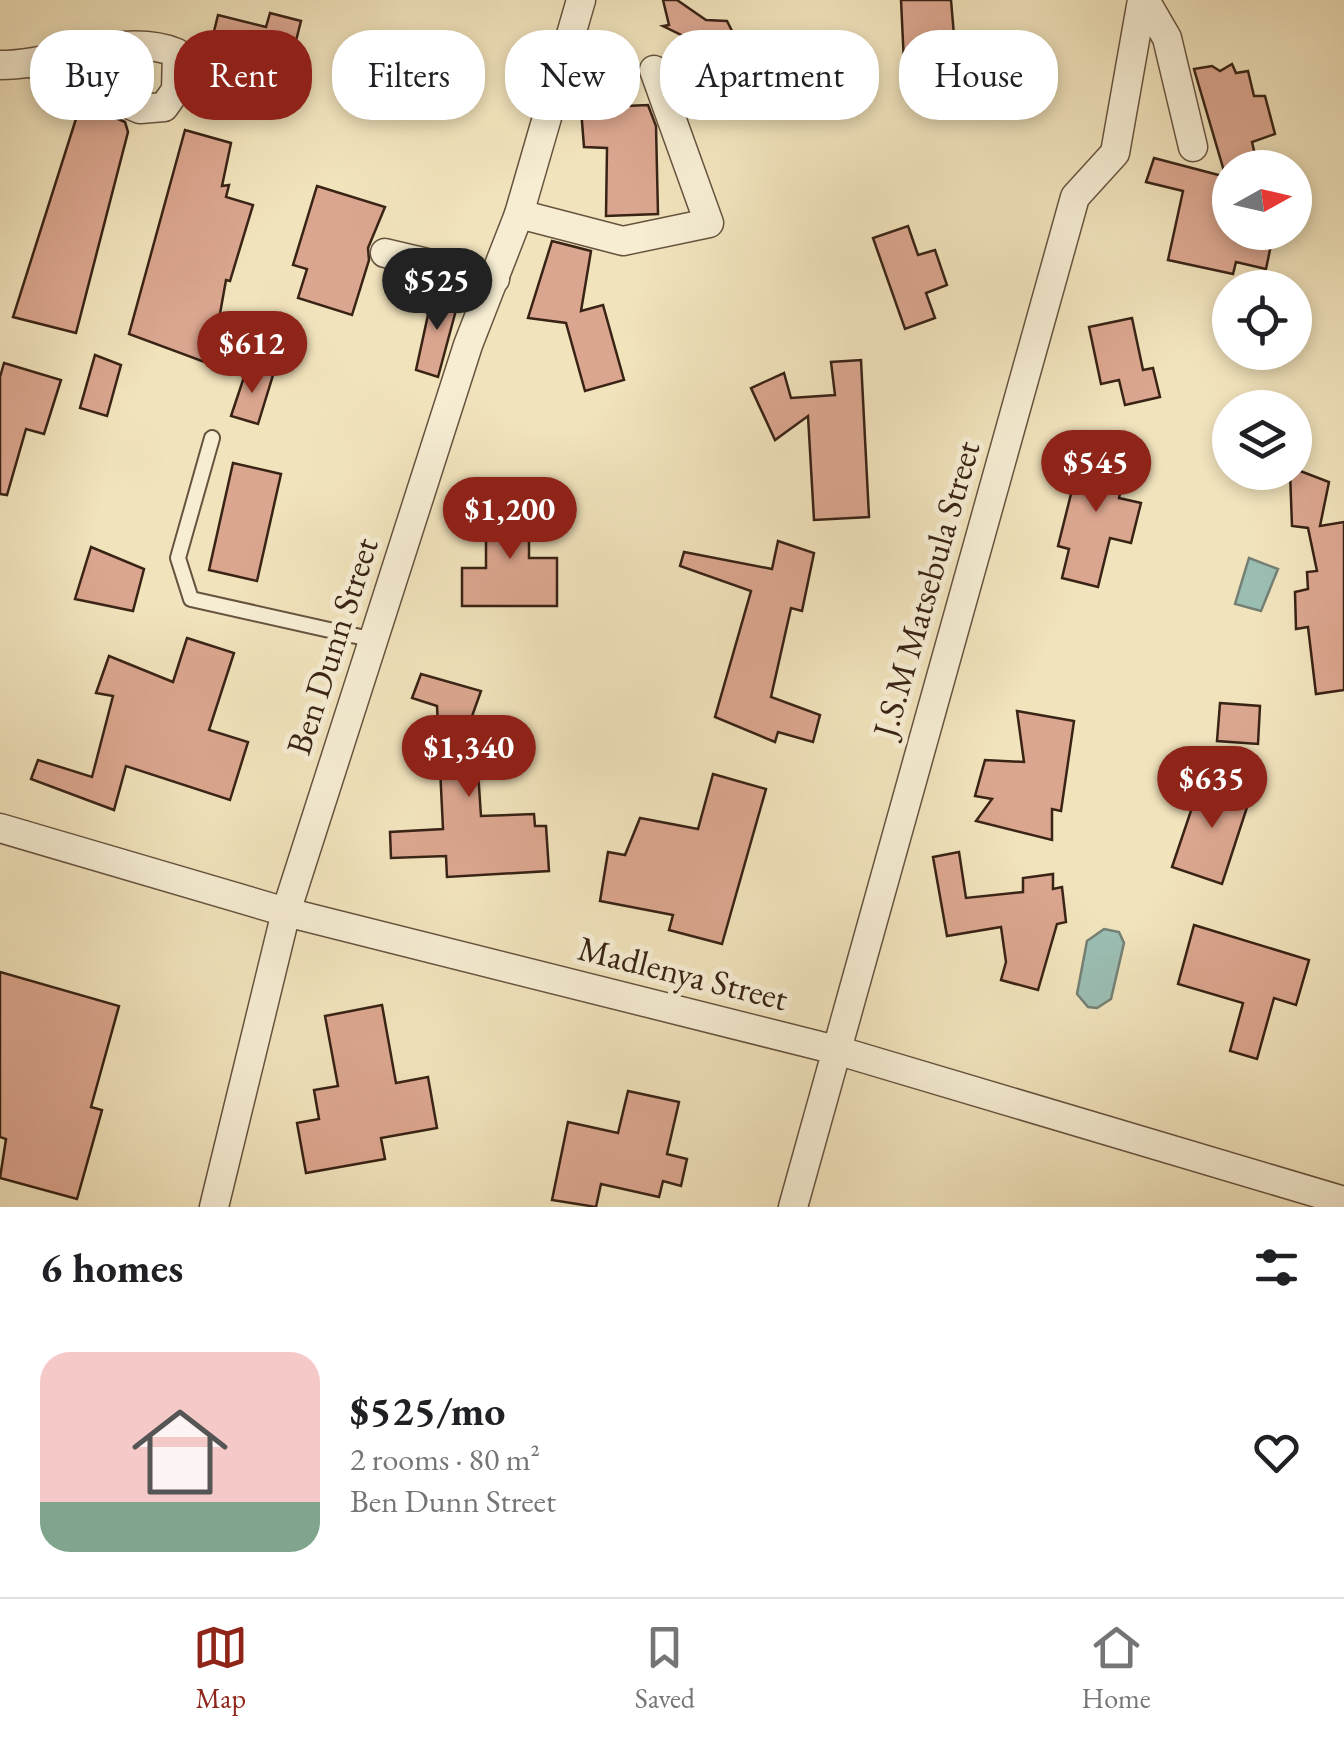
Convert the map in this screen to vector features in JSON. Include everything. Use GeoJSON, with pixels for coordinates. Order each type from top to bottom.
{"type":"FeatureCollection","features":[{"type":"Feature","properties":{"kind":"street","name":"Ben Dunn Street"},"geometry":{"type":"LineString","coordinates":[[214,1207],[286,912],[468,345],[519,214],[581,0]]}},
{"type":"Feature","properties":{"kind":"street"},"geometry":{"type":"LineString","coordinates":[[1143,0],[1166,38],[1194,147]]}},
{"type":"Feature","properties":{"kind":"street","name":"J.S.M Matsebula Street"},"geometry":{"type":"LineString","coordinates":[[793,1207],[1076,197],[1115,152],[1143,0]]}},
{"type":"Feature","properties":{"kind":"street"},"geometry":{"type":"LineString","coordinates":[[0,65],[30,65]]}},
{"type":"Feature","properties":{"kind":"street"},"geometry":{"type":"LineString","coordinates":[[519,214],[623,240],[709,223],[654,70]]}},
{"type":"Feature","properties":{"kind":"street"},"geometry":{"type":"LineString","coordinates":[[384,253],[495,279]]}},
{"type":"Feature","properties":{"kind":"street","name":"Madlenya Street"},"geometry":{"type":"LineString","coordinates":[[0,828],[286,912],[836,1050],[1344,1201]]}},
{"type":"Feature","properties":{"kind":"lane"},"geometry":{"type":"LineString","coordinates":[[212,438],[178,558],[191,599],[374,640]]}},
{"type":"Feature","properties":{"kind":"water"},"geometry":{"type":"Polygon","coordinates":[[[1249,558],[1278,569],[1261,611],[1235,604],[1249,558]]]}},
{"type":"Feature","properties":{"kind":"water"},"geometry":{"type":"Polygon","coordinates":[[[1104,929],[1119,932],[1124,943],[1111,999],[1097,1008],[1088,1007],[1077,994],[1087,941],[1104,929]]]}},
{"type":"Feature","properties":{"kind":"building"},"geometry":{"type":"Polygon","coordinates":[[[663,0],[677,0],[706,20],[727,21],[732,30],[671,30],[663,26],[669,25],[663,0]]]}},
{"type":"Feature","properties":{"kind":"building"},"geometry":{"type":"Polygon","coordinates":[[[901,0],[951,0],[954,30],[902,30],[901,0]]]}},
{"type":"Feature","properties":{"kind":"building"},"geometry":{"type":"Polygon","coordinates":[[[270,13],[301,21],[299,30],[214,30],[218,15],[266,27],[270,13]]]}},
{"type":"Feature","properties":{"kind":"building"},"geometry":{"type":"Polygon","coordinates":[[[1232,64],[1236,73],[1248,71],[1254,96],[1265,96],[1275,134],[1252,142],[1254,150],[1218,150],[1194,69],[1212,66],[1220,71],[1232,64]]]}},
{"type":"Feature","properties":{"kind":"building"},"geometry":{"type":"Polygon","coordinates":[[[640,105],[648,105],[656,126],[658,214],[606,216],[607,148],[584,147],[582,120],[640,120],[640,105]]]}},
{"type":"Feature","properties":{"kind":"building"},"geometry":{"type":"Polygon","coordinates":[[[76,120],[125,122],[128,132],[76,333],[13,317],[76,120]]]}},
{"type":"Feature","properties":{"kind":"building"},"geometry":{"type":"Polygon","coordinates":[[[185,130],[231,143],[222,186],[229,185],[226,197],[253,205],[230,281],[226,280],[216,336],[242,349],[234,373],[129,334],[185,130]]]}},
{"type":"Feature","properties":{"kind":"building"},"geometry":{"type":"Polygon","coordinates":[[[1154,158],[1212,173],[1212,250],[1270,250],[1266,269],[1236,262],[1234,270],[1214,270],[1168,260],[1183,191],[1146,182],[1154,158]]]}},
{"type":"Feature","properties":{"kind":"building"},"geometry":{"type":"Polygon","coordinates":[[[317,186],[385,207],[368,248],[369,260],[352,315],[298,298],[307,269],[293,265],[317,186]]]}},
{"type":"Feature","properties":{"kind":"building"},"geometry":{"type":"Polygon","coordinates":[[[908,226],[918,255],[935,250],[947,285],[926,293],[935,318],[905,329],[873,238],[908,226]]]}},
{"type":"Feature","properties":{"kind":"building"},"geometry":{"type":"Polygon","coordinates":[[[552,241],[591,251],[581,311],[603,305],[624,380],[585,391],[566,323],[528,318],[552,241]]]}},
{"type":"Feature","properties":{"kind":"building"},"geometry":{"type":"Polygon","coordinates":[[[433,292],[459,299],[438,377],[416,370],[433,292]]]}},
{"type":"Feature","properties":{"kind":"building"},"geometry":{"type":"Polygon","coordinates":[[[1132,318],[1143,370],[1153,368],[1160,397],[1125,405],[1119,380],[1101,384],[1089,327],[1132,318]]]}},
{"type":"Feature","properties":{"kind":"building"},"geometry":{"type":"Polygon","coordinates":[[[95,355],[121,365],[107,416],[80,408],[95,355]]]}},
{"type":"Feature","properties":{"kind":"building"},"geometry":{"type":"Polygon","coordinates":[[[861,360],[869,517],[814,520],[808,416],[775,440],[751,388],[784,373],[791,398],[835,395],[831,362],[861,360]]]}},
{"type":"Feature","properties":{"kind":"building"},"geometry":{"type":"Polygon","coordinates":[[[4,363],[61,380],[44,434],[26,429],[7,495],[0,494],[0,377],[4,363]]]}},
{"type":"Feature","properties":{"kind":"building"},"geometry":{"type":"Polygon","coordinates":[[[247,368],[273,375],[258,424],[231,416],[247,368]]]}},
{"type":"Feature","properties":{"kind":"building"},"geometry":{"type":"Polygon","coordinates":[[[1083,446],[1129,457],[1119,498],[1141,503],[1131,543],[1110,538],[1098,587],[1062,578],[1069,549],[1058,546],[1083,446]]]}},
{"type":"Feature","properties":{"kind":"building"},"geometry":{"type":"Polygon","coordinates":[[[233,463],[281,474],[257,581],[209,570],[233,463]]]}},
{"type":"Feature","properties":{"kind":"building"},"geometry":{"type":"Polygon","coordinates":[[[1312,476],[1329,482],[1320,526],[1344,522],[1344,690],[1316,694],[1308,627],[1296,629],[1295,592],[1308,589],[1307,572],[1317,571],[1308,528],[1292,526],[1291,490],[1312,490],[1312,476]]]}},
{"type":"Feature","properties":{"kind":"building"},"geometry":{"type":"Polygon","coordinates":[[[486,497],[529,497],[529,558],[557,558],[557,606],[462,606],[462,568],[486,568],[486,497]]]}},
{"type":"Feature","properties":{"kind":"building"},"geometry":{"type":"Polygon","coordinates":[[[778,541],[814,553],[802,611],[791,608],[771,697],[820,715],[813,742],[778,732],[775,742],[715,717],[751,591],[680,566],[684,552],[772,569],[778,541]]]}},
{"type":"Feature","properties":{"kind":"building"},"geometry":{"type":"Polygon","coordinates":[[[91,547],[144,569],[133,611],[75,599],[91,547]]]}},
{"type":"Feature","properties":{"kind":"building"},"geometry":{"type":"Polygon","coordinates":[[[187,638],[234,653],[209,730],[248,742],[230,800],[126,766],[114,810],[31,779],[38,760],[92,777],[113,696],[96,693],[109,656],[173,682],[187,638]]]}},
{"type":"Feature","properties":{"kind":"building"},"geometry":{"type":"Polygon","coordinates":[[[421,674],[481,691],[466,733],[494,732],[495,757],[477,757],[481,816],[534,814],[535,826],[546,826],[549,871],[447,877],[446,856],[391,858],[390,832],[443,829],[437,706],[412,698],[421,674]]]}},
{"type":"Feature","properties":{"kind":"building"},"geometry":{"type":"Polygon","coordinates":[[[1220,703],[1260,706],[1258,744],[1217,741],[1220,703]]]}},
{"type":"Feature","properties":{"kind":"building"},"geometry":{"type":"Polygon","coordinates":[[[1017,711],[1074,721],[1061,811],[1052,809],[1052,840],[976,821],[992,799],[975,796],[985,760],[1024,762],[1017,711]]]}},
{"type":"Feature","properties":{"kind":"building"},"geometry":{"type":"Polygon","coordinates":[[[713,774],[766,789],[722,944],[669,930],[673,915],[600,901],[608,852],[625,855],[640,818],[698,829],[713,774]]]}},
{"type":"Feature","properties":{"kind":"building"},"geometry":{"type":"Polygon","coordinates":[[[1202,778],[1251,795],[1222,884],[1172,867],[1202,778]]]}},
{"type":"Feature","properties":{"kind":"building"},"geometry":{"type":"Polygon","coordinates":[[[959,852],[966,898],[1023,892],[1023,878],[1053,874],[1053,889],[1062,887],[1066,922],[1057,924],[1038,990],[1001,980],[1006,962],[1001,927],[947,936],[933,857],[959,852]]]}},
{"type":"Feature","properties":{"kind":"building"},"geometry":{"type":"Polygon","coordinates":[[[1194,925],[1309,960],[1296,1005],[1274,998],[1257,1059],[1230,1051],[1243,1003],[1178,984],[1194,925]]]}},
{"type":"Feature","properties":{"kind":"building"},"geometry":{"type":"Polygon","coordinates":[[[0,972],[119,1006],[91,1107],[102,1110],[77,1199],[0,1178],[6,1139],[0,1137],[0,972]]]}},
{"type":"Feature","properties":{"kind":"building"},"geometry":{"type":"Polygon","coordinates":[[[382,1005],[396,1083],[428,1077],[437,1128],[381,1138],[385,1159],[306,1173],[297,1123],[319,1119],[314,1090],[338,1086],[325,1016],[382,1005]]]}},
{"type":"Feature","properties":{"kind":"building"},"geometry":{"type":"Polygon","coordinates":[[[628,1091],[679,1102],[667,1154],[687,1159],[681,1186],[663,1181],[659,1197],[601,1184],[596,1207],[552,1200],[568,1122],[618,1133],[628,1091]]]}}]}
